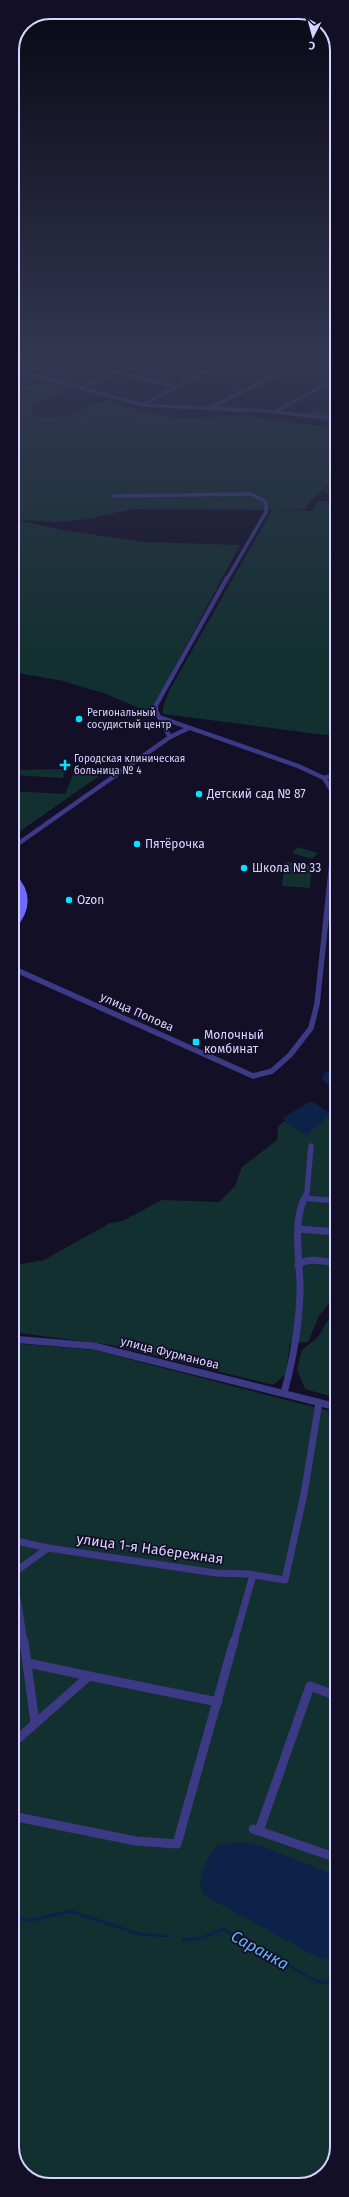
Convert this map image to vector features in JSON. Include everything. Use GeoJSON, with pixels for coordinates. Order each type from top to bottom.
{"type":"FeatureCollection","features":[{"type":"Feature","properties":{"kind":"main road"},"geometry":{"type":"LineString","coordinates":[[19,884],[25,897],[24,908],[19,916]]}},
{"type":"Feature","properties":{"kind":"street"},"geometry":{"type":"LineString","coordinates":[[114,496],[251,494],[266,502],[266,512],[207,612],[156,705],[156,711],[170,737]]}},
{"type":"Feature","properties":{"kind":"street"},"geometry":{"type":"LineString","coordinates":[[159,717],[298,766],[324,778],[330,777]]}},
{"type":"Feature","properties":{"kind":"street"},"geometry":{"type":"LineString","coordinates":[[19,843],[170,737],[189,728]]}},
{"type":"Feature","properties":{"kind":"street","name":"улица Попова"},"geometry":{"type":"LineString","coordinates":[[324,778],[330,788]]}},
{"type":"Feature","properties":{"kind":"street","name":"улица Попова"},"geometry":{"type":"LineString","coordinates":[[19,971],[253,1076],[272,1071],[290,1055],[314,1022],[330,880]]}},
{"type":"Feature","properties":{"kind":"street"},"geometry":{"type":"LineString","coordinates":[[284,1393],[291,1370],[298,1308],[298,1229],[304,1198],[307,1192],[311,1146]]}},
{"type":"Feature","properties":{"kind":"street"},"geometry":{"type":"LineString","coordinates":[[304,1198],[330,1200]]}},
{"type":"Feature","properties":{"kind":"street"},"geometry":{"type":"LineString","coordinates":[[298,1229],[330,1231]]}},
{"type":"Feature","properties":{"kind":"street"},"geometry":{"type":"LineString","coordinates":[[298,1266],[301,1262],[309,1260],[330,1262]]}},
{"type":"Feature","properties":{"kind":"street","name":"улица Фурманова"},"geometry":{"type":"LineString","coordinates":[[19,1340],[94,1346],[284,1393],[330,1406]]}},
{"type":"Feature","properties":{"kind":"street","name":"улица 1-я Набережная"},"geometry":{"type":"LineString","coordinates":[[19,1542],[48,1548],[216,1573],[253,1575],[285,1580],[304,1494],[319,1403]]}},
{"type":"Feature","properties":{"kind":"street"},"geometry":{"type":"LineString","coordinates":[[19,1568],[48,1548]]}},
{"type":"Feature","properties":{"kind":"street"},"geometry":{"type":"LineString","coordinates":[[19,1817],[136,1841],[177,1844],[253,1575]]}},
{"type":"Feature","properties":{"kind":"street"},"geometry":{"type":"LineString","coordinates":[[19,1612],[28,1663],[35,1723]]}},
{"type":"Feature","properties":{"kind":"street"},"geometry":{"type":"LineString","coordinates":[[28,1663],[218,1702]]}},
{"type":"Feature","properties":{"kind":"street"},"geometry":{"type":"LineString","coordinates":[[19,1738],[90,1676]]}},
{"type":"Feature","properties":{"kind":"street"},"geometry":{"type":"LineString","coordinates":[[330,1693],[310,1686],[256,1830],[330,1856]]}},
{"type":"Feature","properties":{"kind":"green space"},"geometry":{"type":"Polygon","coordinates":[[[19,463],[330,463],[330,483],[303,510],[132,509],[89,519],[57,522],[19,520],[19,463]]]}},
{"type":"Feature","properties":{"kind":"green space"},"geometry":{"type":"Polygon","coordinates":[[[330,483],[330,493],[324,493],[330,483]]]}},
{"type":"Feature","properties":{"kind":"green space"},"geometry":{"type":"Polygon","coordinates":[[[316,502],[330,502],[330,735],[163,714],[163,707],[170,689],[272,510],[310,511],[314,510],[316,502]]]}},
{"type":"Feature","properties":{"kind":"green space"},"geometry":{"type":"Polygon","coordinates":[[[19,520],[62,530],[143,542],[240,545],[152,709],[146,711],[106,694],[63,681],[19,673],[19,520]]]}},
{"type":"Feature","properties":{"kind":"green space"},"geometry":{"type":"Polygon","coordinates":[[[76,768],[99,776],[19,832],[19,791],[65,794],[76,768]]]}},
{"type":"Feature","properties":{"kind":"green space"},"geometry":{"type":"Polygon","coordinates":[[[65,769],[63,778],[19,775],[19,770],[65,769]]]}},
{"type":"Feature","properties":{"kind":"green space"},"geometry":{"type":"Polygon","coordinates":[[[298,847],[318,853],[312,859],[292,853],[298,847]]]}},
{"type":"Feature","properties":{"kind":"green space"},"geometry":{"type":"Polygon","coordinates":[[[285,862],[312,864],[310,888],[282,886],[285,862]]]}},
{"type":"Feature","properties":{"kind":"green space"},"geometry":{"type":"Polygon","coordinates":[[[296,1112],[330,1116],[330,1302],[319,1316],[308,1342],[290,1343],[286,1374],[273,1385],[111,1345],[19,1333],[19,1265],[44,1260],[110,1223],[122,1221],[162,1200],[219,1202],[235,1186],[242,1167],[277,1140],[278,1126],[296,1112]]]}},
{"type":"Feature","properties":{"kind":"green space"},"geometry":{"type":"Polygon","coordinates":[[[330,1317],[330,1396],[305,1389],[297,1369],[302,1350],[318,1337],[330,1317]]]}},
{"type":"Feature","properties":{"kind":"green space"},"geometry":{"type":"Polygon","coordinates":[[[19,1344],[94,1350],[330,1411],[330,2147],[328,2159],[322,2167],[314,2174],[303,2178],[48,2178],[38,2176],[28,2169],[22,2161],[19,2151],[19,1344]]]}},
{"type":"Feature","properties":{"kind":"water"},"geometry":{"type":"Polygon","coordinates":[[[330,1070],[330,1086],[322,1079],[325,1072],[330,1070]]]}},
{"type":"Feature","properties":{"kind":"water"},"geometry":{"type":"Polygon","coordinates":[[[309,1102],[313,1102],[330,1113],[307,1135],[288,1124],[283,1118],[309,1102]]]}},
{"type":"Feature","properties":{"kind":"water"},"geometry":{"type":"Polygon","coordinates":[[[240,1842],[261,1846],[330,1873],[330,1959],[319,1958],[211,1899],[203,1893],[201,1880],[204,1867],[217,1845],[240,1842]]]}},
{"type":"Feature","properties":{"kind":"waterway","name":"Саранка"},"geometry":{"type":"LineString","coordinates":[[19,1919],[32,1920],[70,1911],[139,1934],[169,1936]]}},
{"type":"Feature","properties":{"kind":"waterway","name":"Саранка"},"geometry":{"type":"LineString","coordinates":[[183,1940],[202,1938],[223,1929],[316,1981],[326,1983],[330,1982]]}},
{"type":"Feature","properties":{"kind":"place","name":"Региональный сосудистый центр"},"geometry":{"type":"Point","coordinates":[79,719]}},
{"type":"Feature","properties":{"kind":"place","name":"Городская клиническая больница № 4"},"geometry":{"type":"Point","coordinates":[65,765]}},
{"type":"Feature","properties":{"kind":"place","name":"Детский сад № 87"},"geometry":{"type":"Point","coordinates":[199,794]}},
{"type":"Feature","properties":{"kind":"place","name":"Пятёрочка"},"geometry":{"type":"Point","coordinates":[137,844]}},
{"type":"Feature","properties":{"kind":"place","name":"Школа № 33"},"geometry":{"type":"Point","coordinates":[244,868]}},
{"type":"Feature","properties":{"kind":"place","name":"Ozon"},"geometry":{"type":"Point","coordinates":[69,900]}},
{"type":"Feature","properties":{"kind":"place","name":"Молочный комбинат"},"geometry":{"type":"Point","coordinates":[196,1042]}}]}
